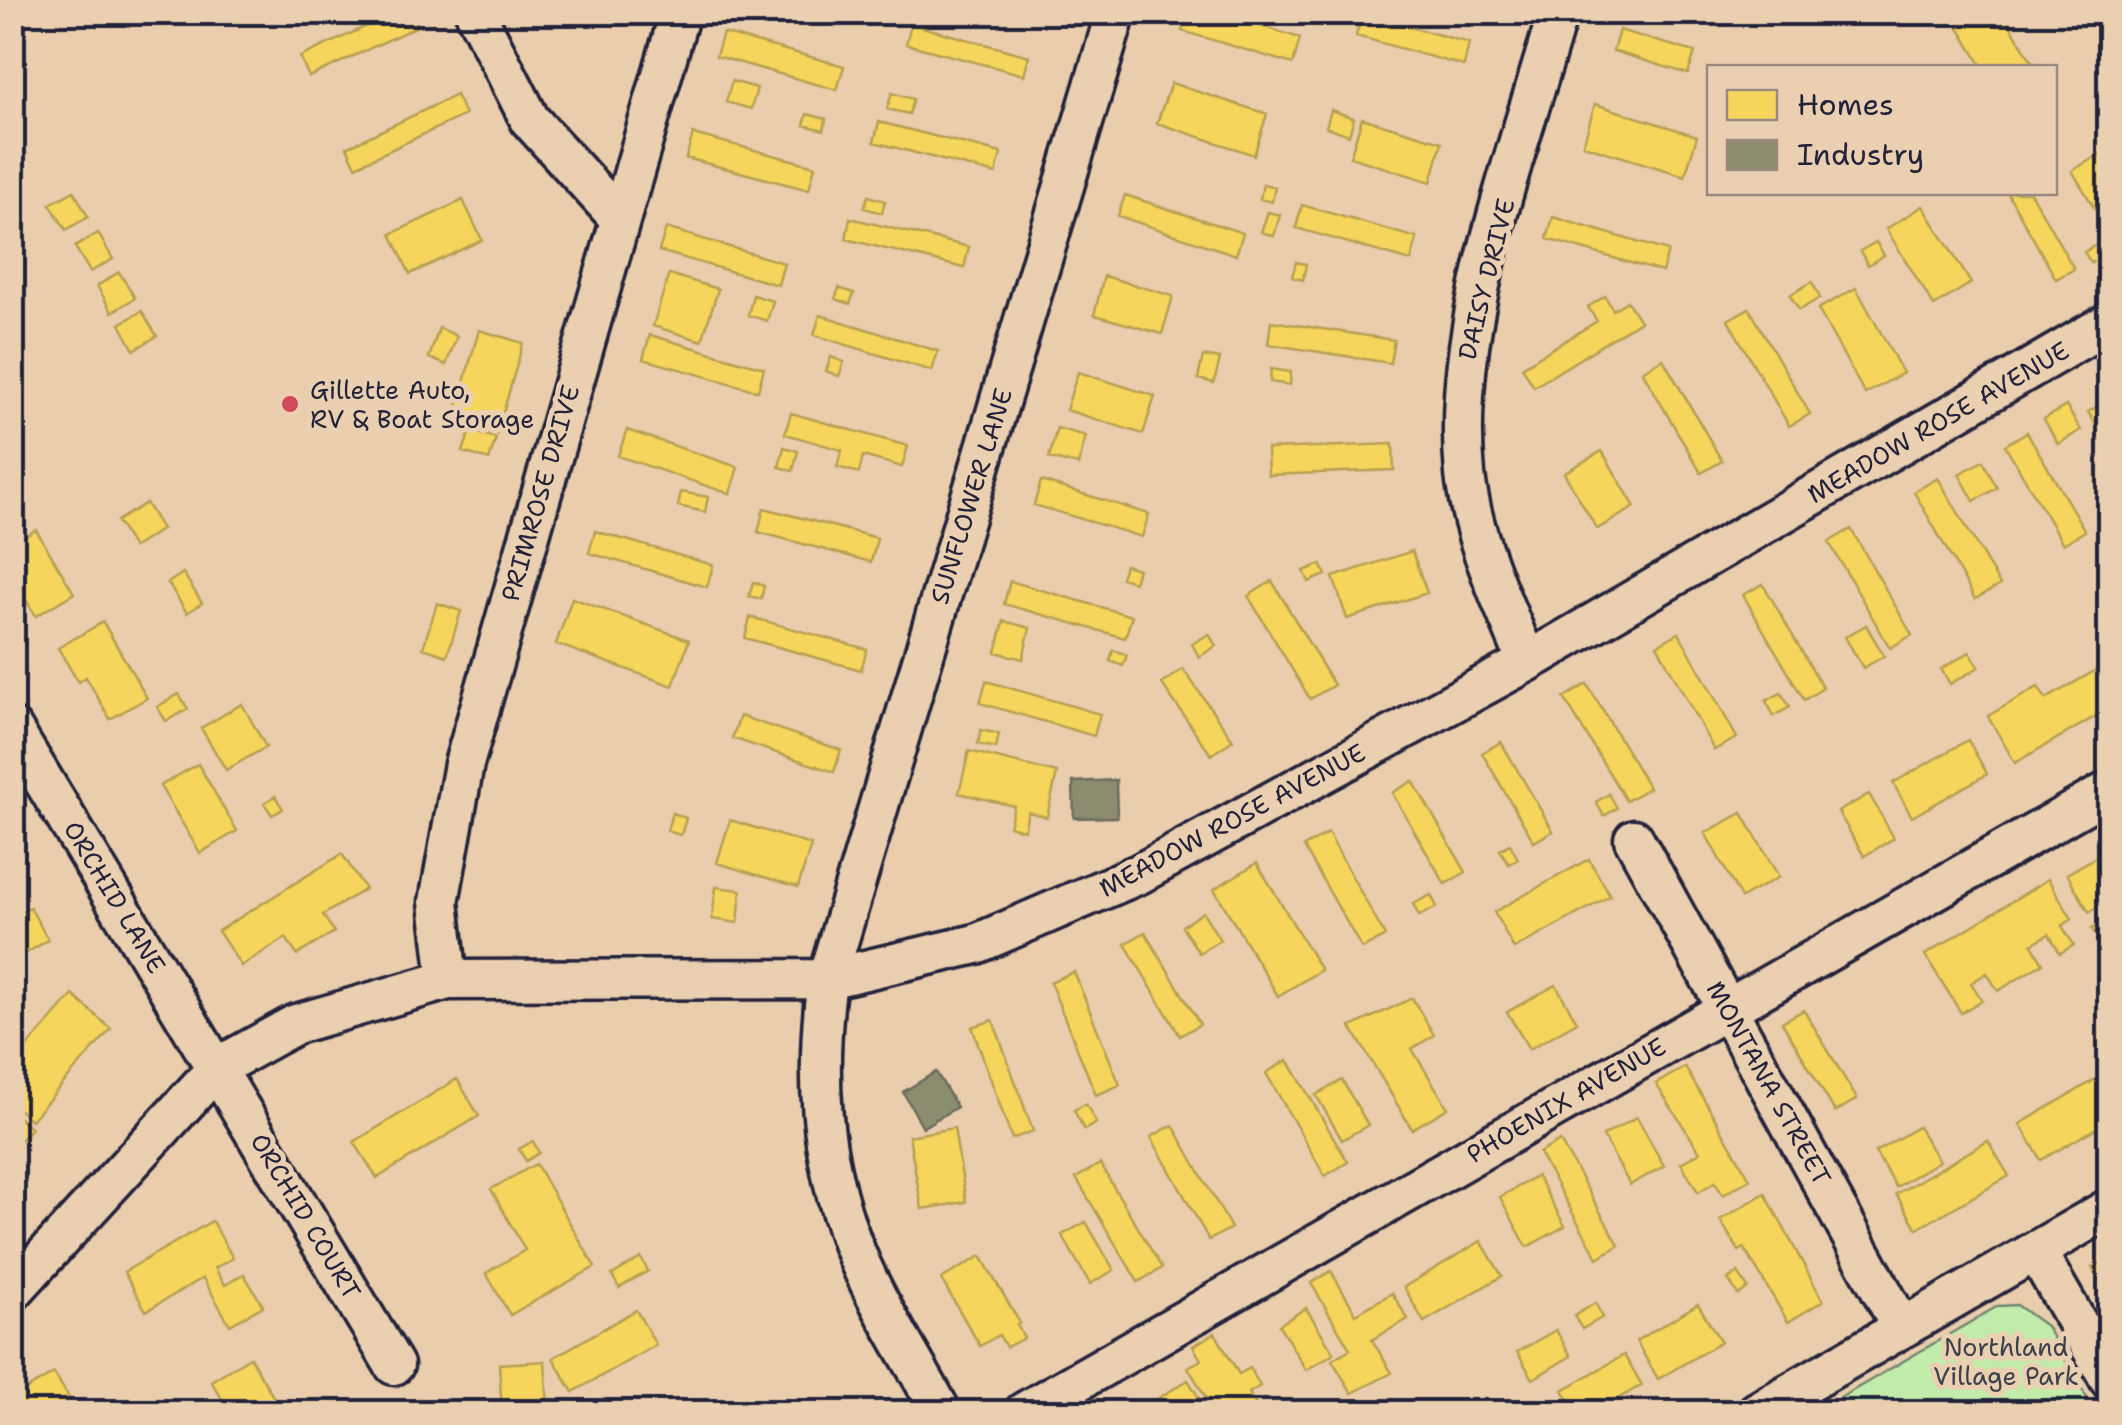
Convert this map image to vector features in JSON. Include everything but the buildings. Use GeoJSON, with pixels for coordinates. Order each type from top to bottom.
{"type":"FeatureCollection","features":[{"type":"Feature","properties":{"kind":"street"},"geometry":{"type":"LineString","coordinates":[[475,12],[530,120],[618,218]]}},
{"type":"Feature","properties":{"kind":"street","name":"PRIMROSE DRIVE"},"geometry":{"type":"LineString","coordinates":[[448,980],[439,902],[464,764],[680,12]]}},
{"type":"Feature","properties":{"kind":"street","name":"SUNFLOWER LANE"},"geometry":{"type":"LineString","coordinates":[[941,1412],[852,1244],[826,1154],[818,1053],[827,979],[1116,12]]}},
{"type":"Feature","properties":{"kind":"street","name":"DAISY DRIVE"},"geometry":{"type":"LineString","coordinates":[[1526,662],[1488,564],[1466,477],[1462,386],[1470,323],[1558,12]]}},
{"type":"Feature","properties":{"kind":"street","name":"MEADOW ROSE AVENUE"},"geometry":{"type":"LineString","coordinates":[[12,1292],[218,1067],[296,1024],[448,980],[827,979],[976,944],[1140,874],[1526,662],[2110,322]]}},
{"type":"Feature","properties":{"kind":"street","name":"ORCHID LANE"},"geometry":{"type":"LineString","coordinates":[[12,728],[218,1067]]}},
{"type":"Feature","properties":{"kind":"street","name":"PHOENIX AVENUE"},"geometry":{"type":"LineString","coordinates":[[1024,1412],[2110,790]]}},
{"type":"Feature","properties":{"kind":"street","name":"MONTANA STREET"},"geometry":{"type":"LineString","coordinates":[[1634,839],[1902,1328]]}},
{"type":"Feature","properties":{"kind":"street","name":"ORCHID COURT"},"geometry":{"type":"LineString","coordinates":[[218,1067],[394,1365]]}},
{"type":"Feature","properties":{"kind":"street"},"geometry":{"type":"LineString","coordinates":[[1756,1412],[2110,1208]]}},
{"type":"Feature","properties":{"kind":"street"},"geometry":{"type":"LineString","coordinates":[[2036,1251],[2110,1380]]}},
{"type":"Feature","properties":{"kind":"green space","name":"Northland Village Park"},"geometry":{"type":"Polygon","coordinates":[[[2017,1305],[2046,1326],[2095,1412],[1816,1412],[1998,1306],[2017,1305]]]}},
{"type":"Feature","properties":{"kind":"place","name":"Gillette Auto, RV & Boat Storage"},"geometry":{"type":"Point","coordinates":[290,404]}}]}
